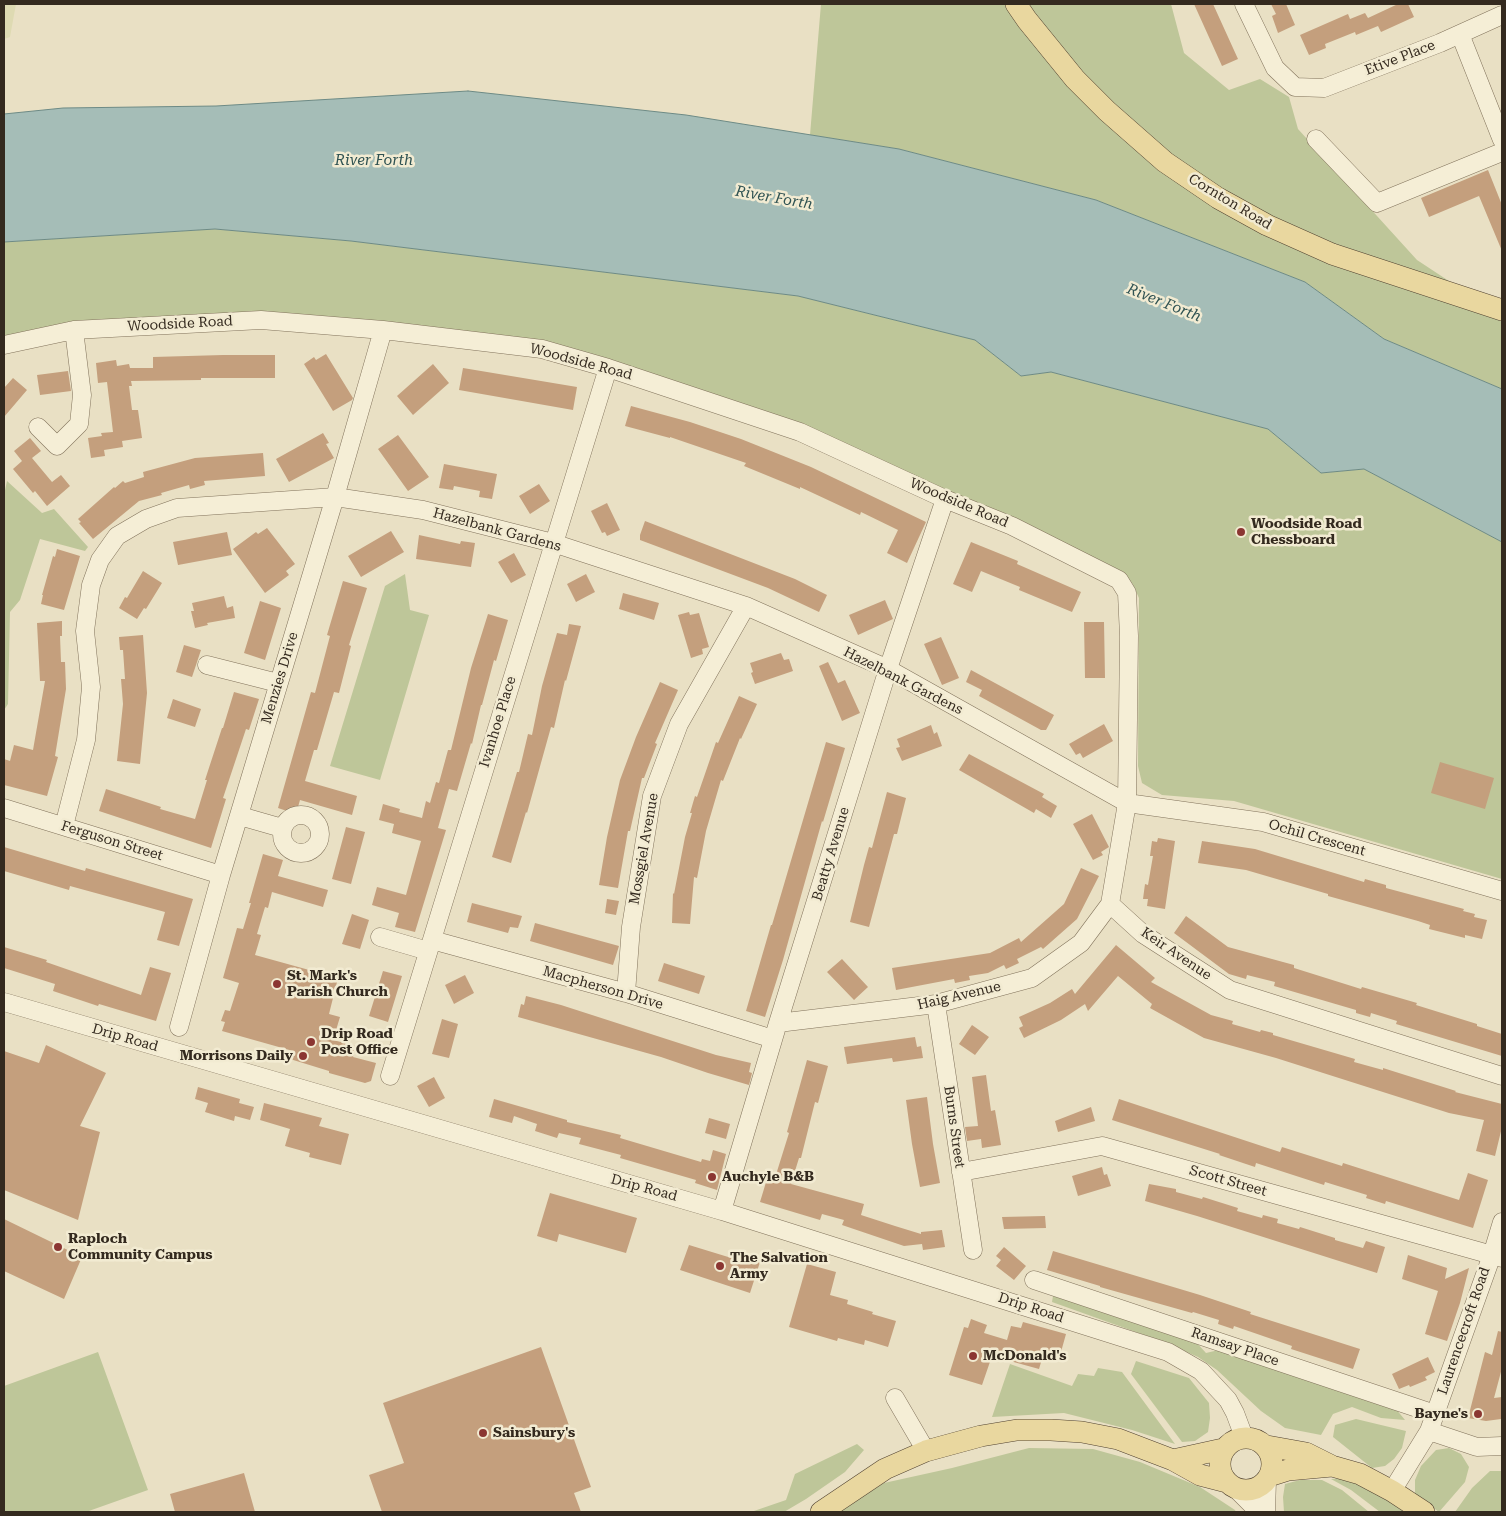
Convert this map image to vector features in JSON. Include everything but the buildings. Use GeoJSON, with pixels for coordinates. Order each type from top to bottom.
{"type":"FeatureCollection","features":[{"type":"Feature","properties":{"kind":"main road","name":"Cornton Road"},"geometry":{"type":"LineString","coordinates":[[1016,4],[1075,79],[1107,111],[1165,162],[1218,198],[1266,225],[1332,254],[1502,310]]}},
{"type":"Feature","properties":{"kind":"main road"},"geometry":{"type":"LineString","coordinates":[[821,1512],[885,1469],[926,1451],[990,1434],[1017,1430],[1051,1430],[1082,1432],[1118,1438],[1173,1460],[1200,1476],[1246,1490],[1259,1487],[1272,1471],[1272,1458],[1266,1446]]}},
{"type":"Feature","properties":{"kind":"main road"},"geometry":{"type":"LineString","coordinates":[[1231,1485],[1220,1471],[1220,1459],[1223,1449],[1231,1441],[1244,1437],[1254,1438],[1266,1446],[1306,1454],[1332,1466],[1360,1474],[1392,1491],[1424,1512]]}},
{"type":"Feature","properties":{"kind":"main road"},"geometry":{"type":"LineString","coordinates":[[1173,1460],[1223,1449]]}},
{"type":"Feature","properties":{"kind":"main road"},"geometry":{"type":"LineString","coordinates":[[1268,1478],[1288,1470],[1332,1466]]}},
{"type":"Feature","properties":{"kind":"street","name":"Etive Place"},"geometry":{"type":"LineString","coordinates":[[1244,4],[1275,68],[1295,87],[1324,88],[1460,34],[1502,15]]}},
{"type":"Feature","properties":{"kind":"street"},"geometry":{"type":"LineString","coordinates":[[1460,34],[1502,140]]}},
{"type":"Feature","properties":{"kind":"street"},"geometry":{"type":"LineString","coordinates":[[1316,139],[1377,203],[1502,152]]}},
{"type":"Feature","properties":{"kind":"street","name":"Woodside Road"},"geometry":{"type":"LineString","coordinates":[[4,345],[74,330],[261,320],[383,330],[542,349],[608,368],[800,432],[946,499],[1012,526],[1119,580],[1128,593],[1127,803]]}},
{"type":"Feature","properties":{"kind":"street"},"geometry":{"type":"LineString","coordinates":[[38,426],[57,446],[79,424],[82,395],[74,330]]}},
{"type":"Feature","properties":{"kind":"street","name":"Menzies Drive"},"geometry":{"type":"LineString","coordinates":[[179,1026],[221,875],[335,497],[383,330]]}},
{"type":"Feature","properties":{"kind":"street","name":"Ivanhoe Place"},"geometry":{"type":"LineString","coordinates":[[390,1076],[608,368]]}},
{"type":"Feature","properties":{"kind":"street","name":"Hazelbank Gardens"},"geometry":{"type":"LineString","coordinates":[[64,826],[86,740],[91,687],[85,631],[91,586],[100,560],[117,536],[146,519],[177,508],[335,497],[423,510],[553,544],[746,606],[888,669],[1127,803]]}},
{"type":"Feature","properties":{"kind":"street","name":"Beatty Avenue"},"geometry":{"type":"LineString","coordinates":[[722,1210],[888,669],[946,499]]}},
{"type":"Feature","properties":{"kind":"street","name":"Mossgiel Avenue"},"geometry":{"type":"LineString","coordinates":[[626,993],[631,927],[652,796],[679,724],[746,606]]}},
{"type":"Feature","properties":{"kind":"street"},"geometry":{"type":"LineString","coordinates":[[207,665],[278,683]]}},
{"type":"Feature","properties":{"kind":"street"},"geometry":{"type":"LineString","coordinates":[[1110,904],[1127,803]]}},
{"type":"Feature","properties":{"kind":"street","name":"Ochil Crescent"},"geometry":{"type":"LineString","coordinates":[[1127,803],[1263,822],[1502,891]]}},
{"type":"Feature","properties":{"kind":"street","name":"Ferguson Street"},"geometry":{"type":"LineString","coordinates":[[4,808],[221,875]]}},
{"type":"Feature","properties":{"kind":"street"},"geometry":{"type":"LineString","coordinates":[[240,816],[282,828]]}},
{"type":"Feature","properties":{"kind":"street","name":"Haig Avenue"},"geometry":{"type":"LineString","coordinates":[[776,1031],[936,1004],[1032,978],[1081,943],[1110,904]]}},
{"type":"Feature","properties":{"kind":"street","name":"Keir Avenue"},"geometry":{"type":"LineString","coordinates":[[1110,904],[1143,934],[1230,990],[1502,1076]]}},
{"type":"Feature","properties":{"kind":"street","name":"Macpherson Drive"},"geometry":{"type":"LineString","coordinates":[[380,937],[430,946],[776,1031]]}},
{"type":"Feature","properties":{"kind":"street","name":"Drip Road"},"geometry":{"type":"LineString","coordinates":[[4,1002],[722,1210],[1168,1352],[1201,1371],[1228,1400],[1244,1437]]}},
{"type":"Feature","properties":{"kind":"street","name":"Burns Street"},"geometry":{"type":"LineString","coordinates":[[936,1004],[973,1250]]}},
{"type":"Feature","properties":{"kind":"street","name":"Scott Street"},"geometry":{"type":"LineString","coordinates":[[961,1172],[1102,1146],[1497,1256]]}},
{"type":"Feature","properties":{"kind":"street"},"geometry":{"type":"LineString","coordinates":[[1497,1256],[1502,1222]]}},
{"type":"Feature","properties":{"kind":"street","name":"Laurencecroft Road"},"geometry":{"type":"LineString","coordinates":[[1392,1491],[1432,1423],[1497,1256]]}},
{"type":"Feature","properties":{"kind":"street","name":"Ramsay Place"},"geometry":{"type":"LineString","coordinates":[[1034,1280],[1432,1423]]}},
{"type":"Feature","properties":{"kind":"street"},"geometry":{"type":"LineString","coordinates":[[895,1398],[926,1451]]}},
{"type":"Feature","properties":{"kind":"street"},"geometry":{"type":"LineString","coordinates":[[1432,1423],[1477,1447],[1502,1446]]}},
{"type":"Feature","properties":{"kind":"street"},"geometry":{"type":"LineString","coordinates":[[1266,1512],[1268,1478]]}},
{"type":"Feature","properties":{"kind":"street"},"geometry":{"type":"LineString","coordinates":[[1231,1485],[1259,1512]]}},
{"type":"Feature","properties":{"kind":"shaded area"},"geometry":{"type":"Polygon","coordinates":[[[4,4],[16,4],[10,37],[4,39],[4,4]]]}},
{"type":"Feature","properties":{"kind":"green space"},"geometry":{"type":"Polygon","coordinates":[[[821,4],[1171,4],[1184,53],[1229,90],[1260,79],[1289,97],[1298,129],[1417,260],[1502,316],[1502,389],[1384,339],[1305,282],[1096,200],[899,149],[810,135],[821,4]]]}},
{"type":"Feature","properties":{"kind":"green space"},"geometry":{"type":"Polygon","coordinates":[[[215,229],[351,241],[798,296],[975,340],[1021,376],[1051,372],[1268,429],[1321,473],[1364,469],[1502,542],[1502,879],[1234,801],[1162,795],[1142,783],[1138,766],[1139,598],[1132,583],[1069,548],[797,427],[528,344],[231,318],[4,344],[4,242],[215,229]]]}},
{"type":"Feature","properties":{"kind":"green space"},"geometry":{"type":"Polygon","coordinates":[[[7,481],[42,513],[54,509],[88,547],[85,551],[40,539],[20,600],[10,612],[8,704],[4,710],[4,495],[7,481]]]}},
{"type":"Feature","properties":{"kind":"green space"},"geometry":{"type":"Polygon","coordinates":[[[405,574],[410,610],[429,615],[380,780],[330,766],[385,586],[405,574]]]}},
{"type":"Feature","properties":{"kind":"green space"},"geometry":{"type":"Polygon","coordinates":[[[1053,1296],[1195,1341],[1206,1353],[1223,1349],[1396,1409],[1405,1420],[1381,1418],[1352,1407],[1333,1414],[1321,1435],[1285,1428],[1261,1411],[1217,1370],[1198,1357],[1161,1341],[1052,1302],[1053,1296]]]}},
{"type":"Feature","properties":{"kind":"green space"},"geometry":{"type":"Polygon","coordinates":[[[98,1352],[148,1490],[86,1512],[4,1512],[4,1386],[98,1352]]]}},
{"type":"Feature","properties":{"kind":"green space"},"geometry":{"type":"Polygon","coordinates":[[[1136,1361],[1189,1378],[1209,1403],[1210,1418],[1208,1432],[1195,1441],[1182,1442],[1131,1374],[1136,1361]]]}},
{"type":"Feature","properties":{"kind":"green space"},"geometry":{"type":"Polygon","coordinates":[[[1010,1364],[1072,1386],[1078,1374],[1094,1376],[1098,1368],[1122,1372],[1175,1444],[1132,1430],[1064,1413],[992,1417],[1010,1364]]]}},
{"type":"Feature","properties":{"kind":"green space"},"geometry":{"type":"Polygon","coordinates":[[[1356,1419],[1406,1431],[1402,1448],[1394,1459],[1385,1466],[1372,1468],[1333,1437],[1335,1425],[1356,1419]]]}},
{"type":"Feature","properties":{"kind":"green space"},"geometry":{"type":"Polygon","coordinates":[[[857,1444],[864,1450],[845,1472],[806,1499],[784,1512],[751,1512],[786,1500],[795,1474],[857,1444]]]}},
{"type":"Feature","properties":{"kind":"green space"},"geometry":{"type":"Polygon","coordinates":[[[1029,1448],[1093,1449],[1140,1462],[1200,1487],[1236,1512],[837,1512],[884,1483],[1029,1448]]]}},
{"type":"Feature","properties":{"kind":"green space"},"geometry":{"type":"Polygon","coordinates":[[[1449,1448],[1461,1454],[1469,1467],[1465,1482],[1439,1512],[1415,1495],[1415,1480],[1421,1466],[1436,1450],[1449,1448]]]}},
{"type":"Feature","properties":{"kind":"green space"},"geometry":{"type":"Polygon","coordinates":[[[1490,1471],[1502,1471],[1502,1512],[1455,1512],[1472,1488],[1490,1471]]]}},
{"type":"Feature","properties":{"kind":"green space"},"geometry":{"type":"Polygon","coordinates":[[[1349,1478],[1377,1489],[1406,1512],[1380,1512],[1351,1490],[1331,1479],[1349,1478]]]}},
{"type":"Feature","properties":{"kind":"green space"},"geometry":{"type":"Polygon","coordinates":[[[1300,1480],[1322,1480],[1342,1490],[1369,1512],[1284,1512],[1283,1497],[1285,1484],[1300,1480]]]}},
{"type":"Feature","properties":{"kind":"water","name":"River Forth"},"geometry":{"type":"Polygon","coordinates":[[[468,91],[686,115],[899,149],[1096,200],[1305,282],[1384,339],[1502,389],[1502,542],[1364,469],[1321,473],[1268,429],[1051,372],[1021,376],[975,340],[798,296],[351,241],[215,229],[4,242],[4,114],[63,108],[216,106],[468,91]]]}},
{"type":"Feature","properties":{"kind":"place","name":"Woodside Road Chessboard"},"geometry":{"type":"Point","coordinates":[1241,532]}},
{"type":"Feature","properties":{"kind":"place","name":"St. Mark's Parish Church"},"geometry":{"type":"Point","coordinates":[277,984]}},
{"type":"Feature","properties":{"kind":"place","name":"Drip Road Post Office"},"geometry":{"type":"Point","coordinates":[311,1042]}},
{"type":"Feature","properties":{"kind":"place","name":"Morrisons Daily"},"geometry":{"type":"Point","coordinates":[303,1056]}},
{"type":"Feature","properties":{"kind":"place","name":"Auchyle B&B"},"geometry":{"type":"Point","coordinates":[712,1177]}},
{"type":"Feature","properties":{"kind":"place","name":"Raploch Community Campus"},"geometry":{"type":"Point","coordinates":[58,1247]}},
{"type":"Feature","properties":{"kind":"place","name":"The Salvation Army"},"geometry":{"type":"Point","coordinates":[720,1266]}},
{"type":"Feature","properties":{"kind":"place","name":"McDonald's"},"geometry":{"type":"Point","coordinates":[973,1356]}},
{"type":"Feature","properties":{"kind":"place","name":"Bayne's"},"geometry":{"type":"Point","coordinates":[1478,1414]}},
{"type":"Feature","properties":{"kind":"place","name":"Sainsbury's"},"geometry":{"type":"Point","coordinates":[483,1433]}}]}
